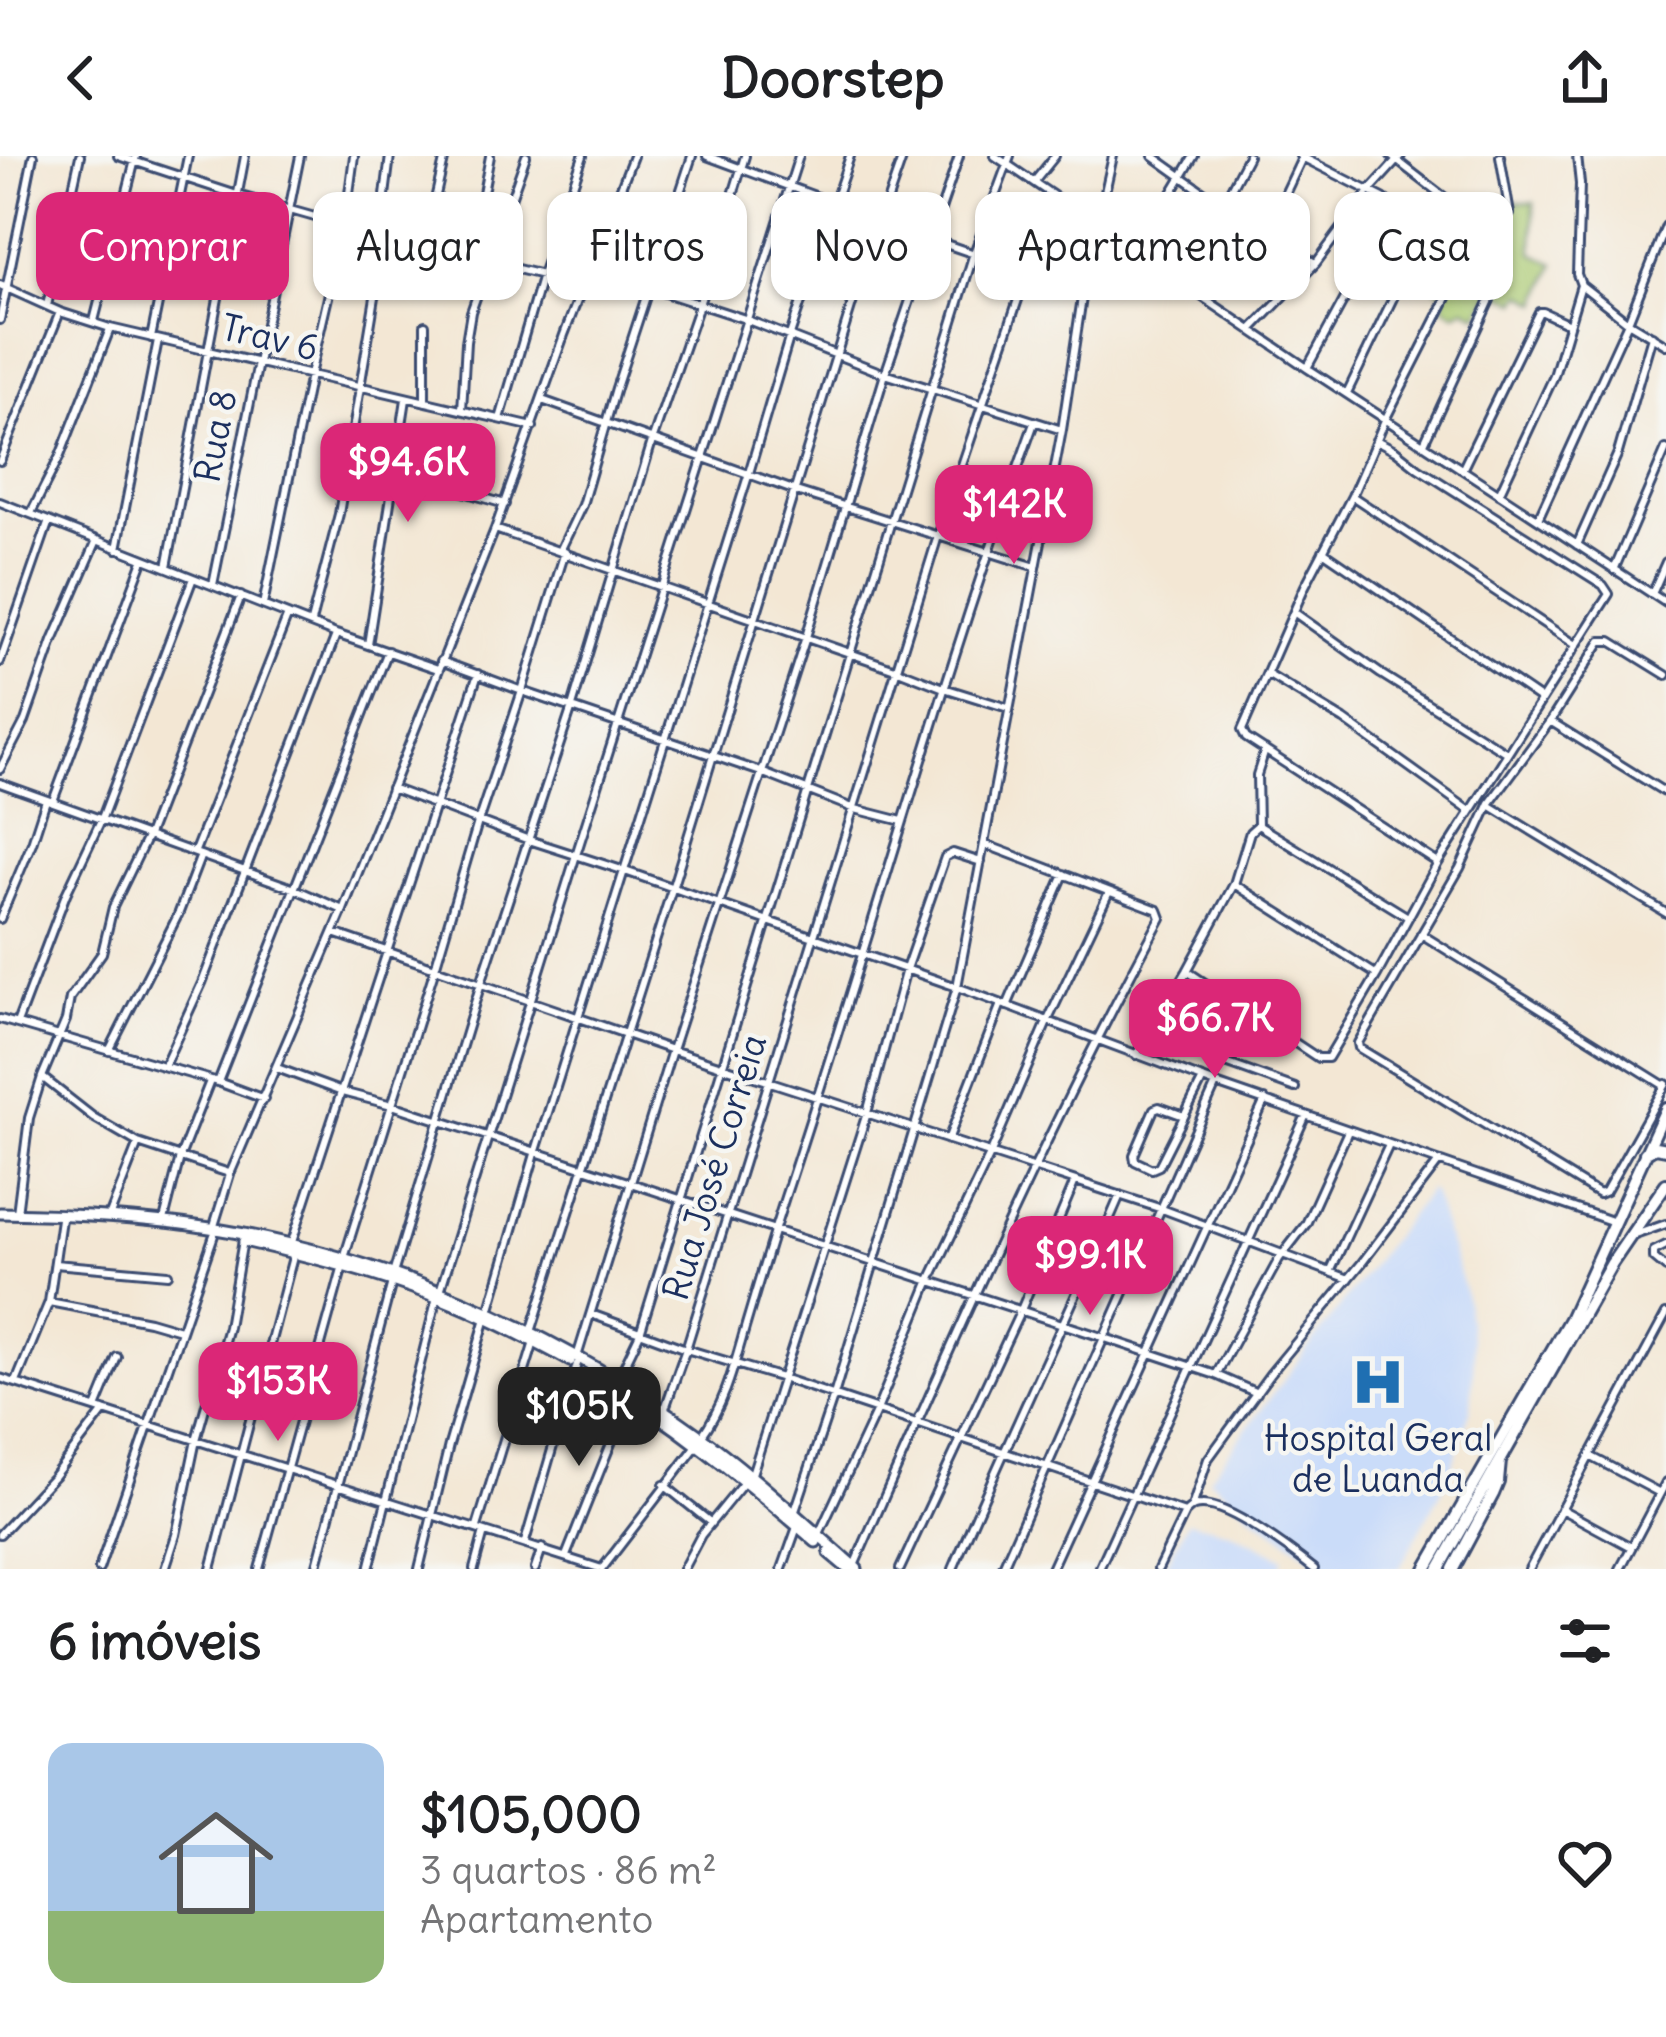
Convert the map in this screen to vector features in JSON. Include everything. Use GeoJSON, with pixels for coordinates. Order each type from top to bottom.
{"type":"FeatureCollection","features":[{"type":"Feature","properties":{"kind":"highway"},"geometry":{"type":"LineString","coordinates":[[1426,1569],[1553,1350],[1666,1112]]}},
{"type":"Feature","properties":{"kind":"highway"},"geometry":{"type":"LineString","coordinates":[[1643,1156],[1652,1148],[1666,1149]]}},
{"type":"Feature","properties":{"kind":"highway"},"geometry":{"type":"LineString","coordinates":[[1439,1569],[1631,1233],[1666,1184]]}},
{"type":"Feature","properties":{"kind":"highway"},"geometry":{"type":"LineString","coordinates":[[1453,1569],[1493,1494],[1500,1457]]}},
{"type":"Feature","properties":{"kind":"main road"},"geometry":{"type":"LineString","coordinates":[[0,1215],[109,1216],[164,1222],[343,1262],[439,1294],[533,1337],[664,1411],[853,1568]]}},
{"type":"Feature","properties":{"kind":"main road"},"geometry":{"type":"LineString","coordinates":[[0,1215],[214,1232],[292,1249]]}},
{"type":"Feature","properties":{"kind":"main road"},"geometry":{"type":"LineString","coordinates":[[577,1361],[699,1440]]}},
{"type":"Feature","properties":{"kind":"main road"},"geometry":{"type":"LineString","coordinates":[[796,1520],[853,1568]]}},
{"type":"Feature","properties":{"kind":"street"},"geometry":{"type":"LineString","coordinates":[[0,320],[3,286],[33,156]]}},
{"type":"Feature","properties":{"kind":"street"},"geometry":{"type":"LineString","coordinates":[[47,306],[80,156]]}},
{"type":"Feature","properties":{"kind":"street"},"geometry":{"type":"LineString","coordinates":[[118,156],[229,192]]}},
{"type":"Feature","properties":{"kind":"street"},"geometry":{"type":"LineString","coordinates":[[118,549],[188,156]]}},
{"type":"Feature","properties":{"kind":"street"},"geometry":{"type":"LineString","coordinates":[[238,192],[245,156]]}},
{"type":"Feature","properties":{"kind":"street","name":"Rua 8"},"geometry":{"type":"LineString","coordinates":[[213,585],[300,156]]}},
{"type":"Feature","properties":{"kind":"street"},"geometry":{"type":"LineString","coordinates":[[349,192],[354,156]]}},
{"type":"Feature","properties":{"kind":"street"},"geometry":{"type":"LineString","coordinates":[[388,192],[390,156]]}},
{"type":"Feature","properties":{"kind":"street"},"geometry":{"type":"LineString","coordinates":[[437,192],[445,156]]}},
{"type":"Feature","properties":{"kind":"street"},"geometry":{"type":"LineString","coordinates":[[483,192],[490,156]]}},
{"type":"Feature","properties":{"kind":"street"},"geometry":{"type":"LineString","coordinates":[[513,192],[526,156]]}},
{"type":"Feature","properties":{"kind":"street"},"geometry":{"type":"LineString","coordinates":[[500,419],[542,274],[584,156]]}},
{"type":"Feature","properties":{"kind":"street"},"geometry":{"type":"LineString","coordinates":[[620,192],[633,156]]}},
{"type":"Feature","properties":{"kind":"street"},"geometry":{"type":"LineString","coordinates":[[681,192],[692,156]]}},
{"type":"Feature","properties":{"kind":"street"},"geometry":{"type":"LineString","coordinates":[[707,156],[803,192]]}},
{"type":"Feature","properties":{"kind":"street"},"geometry":{"type":"LineString","coordinates":[[316,1569],[392,1278],[481,982],[745,156]]}},
{"type":"Feature","properties":{"kind":"street"},"geometry":{"type":"LineString","coordinates":[[369,1569],[439,1294],[799,156]]}},
{"type":"Feature","properties":{"kind":"street"},"geometry":{"type":"LineString","coordinates":[[837,192],[850,156]]}},
{"type":"Feature","properties":{"kind":"street"},"geometry":{"type":"LineString","coordinates":[[892,192],[904,156]]}},
{"type":"Feature","properties":{"kind":"street"},"geometry":{"type":"LineString","coordinates":[[947,192],[959,156]]}},
{"type":"Feature","properties":{"kind":"street"},"geometry":{"type":"LineString","coordinates":[[995,156],[1009,160],[1047,192]]}},
{"type":"Feature","properties":{"kind":"street"},"geometry":{"type":"LineString","coordinates":[[1034,182],[1055,156]]}},
{"type":"Feature","properties":{"kind":"street"},"geometry":{"type":"LineString","coordinates":[[1104,192],[1113,156]]}},
{"type":"Feature","properties":{"kind":"street"},"geometry":{"type":"LineString","coordinates":[[1153,156],[1203,192]]}},
{"type":"Feature","properties":{"kind":"street"},"geometry":{"type":"LineString","coordinates":[[1172,192],[1193,156]]}},
{"type":"Feature","properties":{"kind":"street"},"geometry":{"type":"LineString","coordinates":[[1230,192],[1248,156]]}},
{"type":"Feature","properties":{"kind":"street"},"geometry":{"type":"LineString","coordinates":[[1500,156],[1505,192]]}},
{"type":"Feature","properties":{"kind":"street"},"geometry":{"type":"LineString","coordinates":[[1577,156],[1577,274],[1581,285],[1666,345]]}},
{"type":"Feature","properties":{"kind":"street"},"geometry":{"type":"LineString","coordinates":[[1285,192],[1301,157],[1374,192]]}},
{"type":"Feature","properties":{"kind":"street"},"geometry":{"type":"LineString","coordinates":[[1252,329],[1316,263],[1396,158],[1438,192]]}},
{"type":"Feature","properties":{"kind":"street"},"geometry":{"type":"LineString","coordinates":[[93,322],[136,159]]}},
{"type":"Feature","properties":{"kind":"street"},"geometry":{"type":"LineString","coordinates":[[617,1381],[640,1333],[974,253],[1009,160]]}},
{"type":"Feature","properties":{"kind":"street"},"geometry":{"type":"LineString","coordinates":[[290,210],[313,216]]}},
{"type":"Feature","properties":{"kind":"street"},"geometry":{"type":"LineString","coordinates":[[1538,520],[1666,226]]}},
{"type":"Feature","properties":{"kind":"street"},"geometry":{"type":"LineString","coordinates":[[951,246],[974,253]]}},
{"type":"Feature","properties":{"kind":"street"},"geometry":{"type":"LineString","coordinates":[[1310,259],[1316,263]]}},
{"type":"Feature","properties":{"kind":"street"},"geometry":{"type":"LineString","coordinates":[[523,269],[547,275]]}},
{"type":"Feature","properties":{"kind":"street"},"geometry":{"type":"LineString","coordinates":[[1499,494],[1544,403],[1581,285]]}},
{"type":"Feature","properties":{"kind":"street","name":"Trav 6"},"geometry":{"type":"LineString","coordinates":[[3,286],[110,328],[533,427]]}},
{"type":"Feature","properties":{"kind":"street"},"geometry":{"type":"LineString","coordinates":[[167,567],[219,300]]}},
{"type":"Feature","properties":{"kind":"street"},"geometry":{"type":"LineString","coordinates":[[263,605],[327,300]]}},
{"type":"Feature","properties":{"kind":"street"},"geometry":{"type":"LineString","coordinates":[[310,623],[339,514],[375,300]]}},
{"type":"Feature","properties":{"kind":"street"},"geometry":{"type":"LineString","coordinates":[[462,410],[468,325],[476,300]]}},
{"type":"Feature","properties":{"kind":"street"},"geometry":{"type":"LineString","coordinates":[[99,1569],[230,1174],[334,933],[496,529],[579,300]]}},
{"type":"Feature","properties":{"kind":"street"},"geometry":{"type":"LineString","coordinates":[[259,1569],[343,1262],[563,551],[646,300]]}},
{"type":"Feature","properties":{"kind":"street"},"geometry":{"type":"LineString","coordinates":[[686,300],[885,374],[1062,430]]}},
{"type":"Feature","properties":{"kind":"street"},"geometry":{"type":"LineString","coordinates":[[419,1569],[449,1445],[536,1154],[801,300]]}},
{"type":"Feature","properties":{"kind":"street"},"geometry":{"type":"LineString","coordinates":[[474,1569],[480,1530],[583,1168],[855,300]]}},
{"type":"Feature","properties":{"kind":"street"},"geometry":{"type":"LineString","coordinates":[[525,1542],[672,1050],[912,300]]}},
{"type":"Feature","properties":{"kind":"street","name":"Rua José Correia"},"geometry":{"type":"LineString","coordinates":[[664,1411],[938,536],[1018,300]]}},
{"type":"Feature","properties":{"kind":"street"},"geometry":{"type":"LineString","coordinates":[[782,1569],[957,987],[1062,430],[1082,300]]}},
{"type":"Feature","properties":{"kind":"street"},"geometry":{"type":"LineString","coordinates":[[1209,300],[1666,603]]}},
{"type":"Feature","properties":{"kind":"street"},"geometry":{"type":"LineString","coordinates":[[1307,368],[1344,300]]}},
{"type":"Feature","properties":{"kind":"street"},"geometry":{"type":"LineString","coordinates":[[1347,393],[1392,300]]}},
{"type":"Feature","properties":{"kind":"street"},"geometry":{"type":"LineString","coordinates":[[1438,863],[1241,730],[1446,300]]}},
{"type":"Feature","properties":{"kind":"street"},"geometry":{"type":"LineString","coordinates":[[1424,443],[1490,300]]}},
{"type":"Feature","properties":{"kind":"street"},"geometry":{"type":"LineString","coordinates":[[0,461],[60,312]]}},
{"type":"Feature","properties":{"kind":"street"},"geometry":{"type":"LineString","coordinates":[[1462,469],[1539,313],[1569,324]]}},
{"type":"Feature","properties":{"kind":"street"},"geometry":{"type":"LineString","coordinates":[[425,325],[425,402]]}},
{"type":"Feature","properties":{"kind":"street"},"geometry":{"type":"LineString","coordinates":[[31,513],[60,456],[110,328]]}},
{"type":"Feature","properties":{"kind":"street"},"geometry":{"type":"LineString","coordinates":[[1577,545],[1618,453],[1652,336]]}},
{"type":"Feature","properties":{"kind":"street"},"geometry":{"type":"LineString","coordinates":[[368,645],[406,398]]}},
{"type":"Feature","properties":{"kind":"street"},"geometry":{"type":"LineString","coordinates":[[542,400],[796,491],[1036,568]]}},
{"type":"Feature","properties":{"kind":"street"},"geometry":{"type":"LineString","coordinates":[[0,1379],[602,1569],[722,1402],[944,688],[1034,423]]}},
{"type":"Feature","properties":{"kind":"street"},"geometry":{"type":"LineString","coordinates":[[1187,971],[1324,1060],[1332,1053],[1438,863],[1606,601],[1608,590],[1376,440]]}},
{"type":"Feature","properties":{"kind":"street"},"geometry":{"type":"LineString","coordinates":[[1613,570],[1666,449]]}},
{"type":"Feature","properties":{"kind":"street"},"geometry":{"type":"LineString","coordinates":[[395,472],[505,504]]}},
{"type":"Feature","properties":{"kind":"street"},"geometry":{"type":"LineString","coordinates":[[1352,496],[1576,645]]}},
{"type":"Feature","properties":{"kind":"street"},"geometry":{"type":"LineString","coordinates":[[0,502],[336,634],[478,674],[855,809],[902,821]]}},
{"type":"Feature","properties":{"kind":"street"},"geometry":{"type":"LineString","coordinates":[[0,662],[49,521]]}},
{"type":"Feature","properties":{"kind":"street"},"geometry":{"type":"LineString","coordinates":[[496,529],[1008,708]]}},
{"type":"Feature","properties":{"kind":"street"},"geometry":{"type":"LineString","coordinates":[[0,769],[25,721],[97,540]]}},
{"type":"Feature","properties":{"kind":"street"},"geometry":{"type":"LineString","coordinates":[[1323,551],[1540,699]]}},
{"type":"Feature","properties":{"kind":"street"},"geometry":{"type":"LineString","coordinates":[[0,920],[142,560]]}},
{"type":"Feature","properties":{"kind":"street"},"geometry":{"type":"LineString","coordinates":[[1652,593],[1666,562]]}},
{"type":"Feature","properties":{"kind":"street"},"geometry":{"type":"LineString","coordinates":[[16,1024],[66,894],[102,818],[193,578]]}},
{"type":"Feature","properties":{"kind":"street"},"geometry":{"type":"LineString","coordinates":[[17,1213],[29,1118],[42,1077],[73,992],[102,953],[113,907],[148,835],[241,596]]}},
{"type":"Feature","properties":{"kind":"street"},"geometry":{"type":"LineString","coordinates":[[1295,613],[1507,753]]}},
{"type":"Feature","properties":{"kind":"street"},"geometry":{"type":"LineString","coordinates":[[109,1052],[178,915],[288,615]]}},
{"type":"Feature","properties":{"kind":"street"},"geometry":{"type":"LineString","coordinates":[[164,1066],[202,983],[336,634]]}},
{"type":"Feature","properties":{"kind":"street"},"geometry":{"type":"LineString","coordinates":[[1421,934],[1665,1085],[1604,1194],[1359,1048],[1358,1038],[1460,868],[1489,805],[1601,641],[1605,639],[1666,675]]}},
{"type":"Feature","properties":{"kind":"street"},"geometry":{"type":"LineString","coordinates":[[164,1222],[180,1157],[295,889],[388,651]]}},
{"type":"Feature","properties":{"kind":"street"},"geometry":{"type":"LineString","coordinates":[[211,1569],[292,1249],[478,674]]}},
{"type":"Feature","properties":{"kind":"street"},"geometry":{"type":"LineString","coordinates":[[1267,674],[1343,720],[1470,811]]}},
{"type":"Feature","properties":{"kind":"street"},"geometry":{"type":"LineString","coordinates":[[1550,722],[1666,793]]}},
{"type":"Feature","properties":{"kind":"street"},"geometry":{"type":"LineString","coordinates":[[1136,1055],[1234,884],[1250,832],[1258,825],[1256,783],[1265,750]]}},
{"type":"Feature","properties":{"kind":"street"},"geometry":{"type":"LineString","coordinates":[[0,783],[343,910]]}},
{"type":"Feature","properties":{"kind":"street"},"geometry":{"type":"LineString","coordinates":[[391,788],[1615,1222]]}},
{"type":"Feature","properties":{"kind":"street"},"geometry":{"type":"LineString","coordinates":[[1489,805],[1666,913]]}},
{"type":"Feature","properties":{"kind":"street"},"geometry":{"type":"LineString","coordinates":[[1258,825],[1408,917]]}},
{"type":"Feature","properties":{"kind":"street"},"geometry":{"type":"LineString","coordinates":[[853,1568],[1094,1040],[1161,918],[1158,910],[984,844]]}},
{"type":"Feature","properties":{"kind":"street"},"geometry":{"type":"LineString","coordinates":[[683,1569],[710,1522],[748,1479],[945,857],[953,853],[981,862]]}},
{"type":"Feature","properties":{"kind":"street"},"geometry":{"type":"LineString","coordinates":[[949,1140],[1064,874]]}},
{"type":"Feature","properties":{"kind":"street"},"geometry":{"type":"LineString","coordinates":[[1234,884],[1377,975]]}},
{"type":"Feature","properties":{"kind":"street"},"geometry":{"type":"LineString","coordinates":[[818,1536],[1108,894]]}},
{"type":"Feature","properties":{"kind":"street"},"geometry":{"type":"LineString","coordinates":[[334,933],[672,1050],[1162,1209],[1349,1279]]}},
{"type":"Feature","properties":{"kind":"street"},"geometry":{"type":"LineString","coordinates":[[0,1030],[2,1020],[263,1099]]}},
{"type":"Feature","properties":{"kind":"street"},"geometry":{"type":"LineString","coordinates":[[1148,1035],[1295,1088]]}},
{"type":"Feature","properties":{"kind":"street"},"geometry":{"type":"LineString","coordinates":[[278,1068],[1064,1324],[1257,1394]]}},
{"type":"Feature","properties":{"kind":"street"},"geometry":{"type":"LineString","coordinates":[[42,1077],[93,1117],[138,1143],[230,1174]]}},
{"type":"Feature","properties":{"kind":"street"},"geometry":{"type":"LineString","coordinates":[[1184,1116],[1154,1109],[1135,1161],[1159,1166],[1203,1079]]}},
{"type":"Feature","properties":{"kind":"street"},"geometry":{"type":"LineString","coordinates":[[1002,1569],[1216,1084]]}},
{"type":"Feature","properties":{"kind":"street"},"geometry":{"type":"LineString","coordinates":[[1051,1569],[1264,1100]]}},
{"type":"Feature","properties":{"kind":"street"},"geometry":{"type":"LineString","coordinates":[[1099,1569],[1306,1114]]}},
{"type":"Feature","properties":{"kind":"street"},"geometry":{"type":"LineString","coordinates":[[1216,1376],[1283,1254],[1306,1224],[1348,1130]]}},
{"type":"Feature","properties":{"kind":"street"},"geometry":{"type":"LineString","coordinates":[[109,1216],[138,1143]]}},
{"type":"Feature","properties":{"kind":"street"},"geometry":{"type":"LineString","coordinates":[[1330,1272],[1388,1145]]}},
{"type":"Feature","properties":{"kind":"street"},"geometry":{"type":"LineString","coordinates":[[1158,1569],[1208,1459],[1438,1162]]}},
{"type":"Feature","properties":{"kind":"street"},"geometry":{"type":"LineString","coordinates":[[900,1569],[1021,1310],[1075,1181]]}},
{"type":"Feature","properties":{"kind":"street"},"geometry":{"type":"LineString","coordinates":[[952,1569],[1120,1195]]}},
{"type":"Feature","properties":{"kind":"street"},"geometry":{"type":"LineString","coordinates":[[16,1382],[49,1302],[61,1219]]}},
{"type":"Feature","properties":{"kind":"street"},"geometry":{"type":"LineString","coordinates":[[1631,1233],[1666,1224]]}},
{"type":"Feature","properties":{"kind":"street"},"geometry":{"type":"LineString","coordinates":[[165,1569],[228,1327],[243,1240]]}},
{"type":"Feature","properties":{"kind":"street"},"geometry":{"type":"LineString","coordinates":[[1666,1245],[1654,1251],[1654,1258],[1666,1268]]}},
{"type":"Feature","properties":{"kind":"street"},"geometry":{"type":"LineString","coordinates":[[55,1264],[167,1274]]}},
{"type":"Feature","properties":{"kind":"street"},"geometry":{"type":"LineString","coordinates":[[49,1302],[181,1330]]}},
{"type":"Feature","properties":{"kind":"street"},"geometry":{"type":"LineString","coordinates":[[590,1314],[1132,1496],[1188,1510],[1212,1506],[1314,1569]]}},
{"type":"Feature","properties":{"kind":"street"},"geometry":{"type":"LineString","coordinates":[[1529,1569],[1666,1314]]}},
{"type":"Feature","properties":{"kind":"street"},"geometry":{"type":"LineString","coordinates":[[0,1534],[54,1476],[100,1410],[118,1357]]}},
{"type":"Feature","properties":{"kind":"street"},"geometry":{"type":"LineString","coordinates":[[566,1556],[631,1396]]}},
{"type":"Feature","properties":{"kind":"street"},"geometry":{"type":"LineString","coordinates":[[1590,1456],[1660,1493]]}},
{"type":"Feature","properties":{"kind":"street"},"geometry":{"type":"LineString","coordinates":[[1620,1569],[1666,1482]]}},
{"type":"Feature","properties":{"kind":"street"},"geometry":{"type":"LineString","coordinates":[[664,1485],[710,1522]]}},
{"type":"Feature","properties":{"kind":"street"},"geometry":{"type":"LineString","coordinates":[[1561,1509],[1631,1547]]}},
{"type":"Feature","properties":{"kind":"street"},"geometry":{"type":"LineString","coordinates":[[535,1569],[542,1548]]}},
{"type":"Feature","properties":{"kind":"shaded area","name":"Hospital Geral de Luanda"},"geometry":{"type":"Polygon","coordinates":[[[1429,1190],[1465,1292],[1474,1357],[1471,1408],[1447,1481],[1399,1569],[1328,1569],[1209,1478],[1429,1190]]]}},
{"type":"Feature","properties":{"kind":"shaded area"},"geometry":{"type":"Polygon","coordinates":[[[1188,1521],[1229,1531],[1284,1558],[1279,1569],[1164,1569],[1188,1521]]]}},
{"type":"Feature","properties":{"kind":"green space"},"geometry":{"type":"Polygon","coordinates":[[[1513,202],[1534,203],[1533,253],[1555,264],[1539,303],[1523,294],[1518,302],[1513,300],[1513,202]]]}},
{"type":"Feature","properties":{"kind":"green space"},"geometry":{"type":"Polygon","coordinates":[[[1444,300],[1488,300],[1478,315],[1465,308],[1455,313],[1444,307],[1444,300]]]}},
{"type":"Feature","properties":{"kind":"place","name":"Hospital Geral de Luanda"},"geometry":{"type":"Point","coordinates":[1378,1382]}}]}
